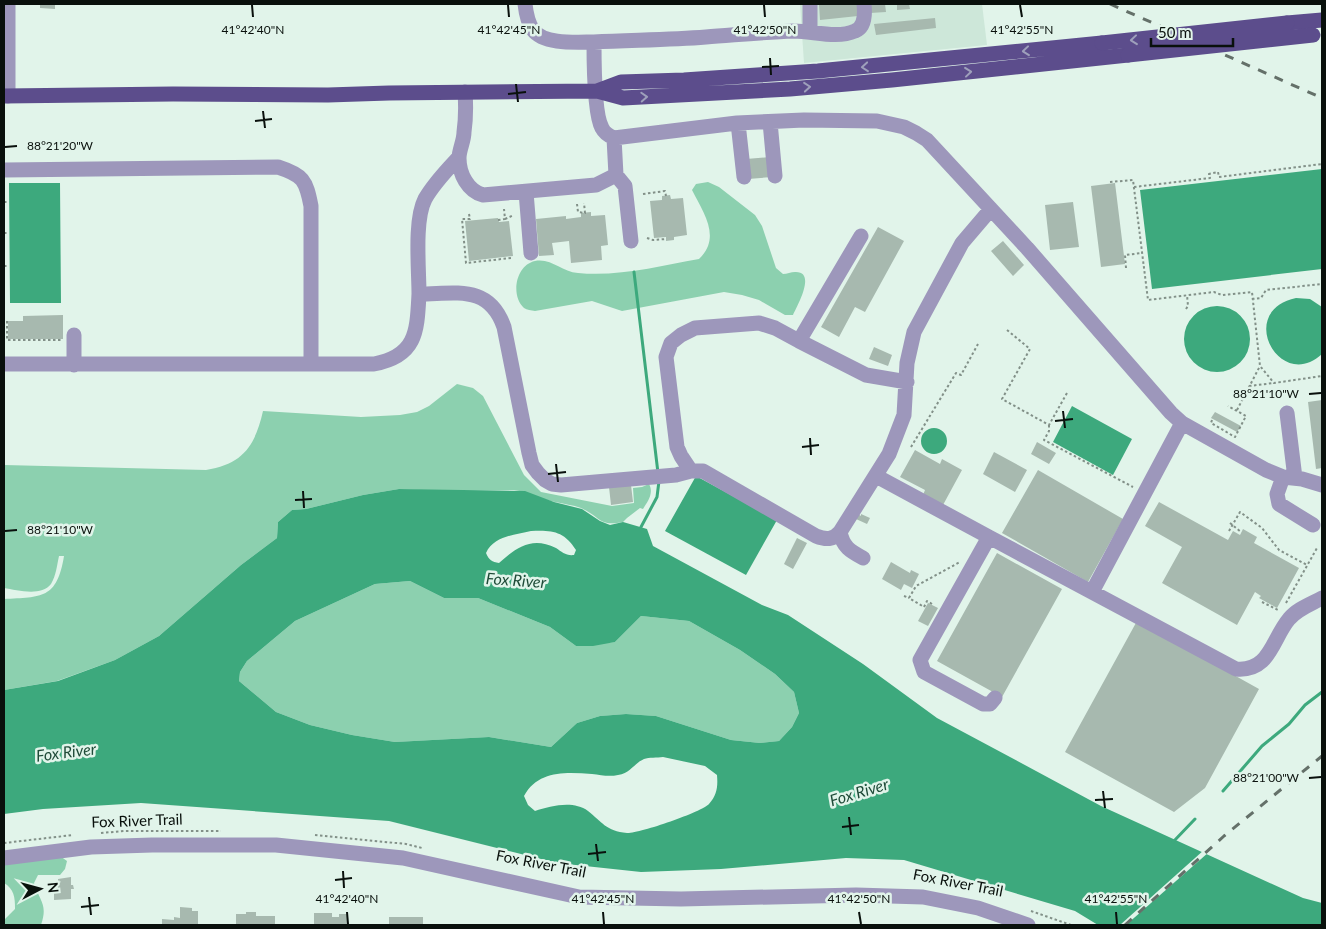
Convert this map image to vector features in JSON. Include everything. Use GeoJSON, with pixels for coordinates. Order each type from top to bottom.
{"type":"FeatureCollection","features":[{"type":"Feature","properties":{"kind":"main road"},"geometry":{"type":"LineString","coordinates":[[596,91],[621,82],[828,71],[1322,20]]}},
{"type":"Feature","properties":{"kind":"main road"},"geometry":{"type":"LineString","coordinates":[[6,96],[160,94],[328,96],[596,91],[623,98],[790,89],[892,80],[1318,34]]}},
{"type":"Feature","properties":{"kind":"street"},"geometry":{"type":"LineString","coordinates":[[6,96],[8,4]]}},
{"type":"Feature","properties":{"kind":"street"},"geometry":{"type":"LineString","coordinates":[[525,4],[527,17],[534,32],[552,41],[594,42],[810,31],[833,34],[854,32],[860,28],[864,18],[864,4]]}},
{"type":"Feature","properties":{"kind":"street"},"geometry":{"type":"LineString","coordinates":[[810,4],[810,31]]}},
{"type":"Feature","properties":{"kind":"street"},"geometry":{"type":"LineString","coordinates":[[594,42],[594,69],[599,121],[603,130],[614,138],[738,123],[804,120],[877,121],[904,127],[927,140],[1182,423],[1266,470],[1289,478],[1310,480],[1322,485]]}},
{"type":"Feature","properties":{"kind":"street"},"geometry":{"type":"LineString","coordinates":[[465,92],[464,138],[459,157],[461,170],[470,188],[475,193],[483,196],[596,185],[616,175]]}},
{"type":"Feature","properties":{"kind":"street"},"geometry":{"type":"LineString","coordinates":[[770,122],[775,176]]}},
{"type":"Feature","properties":{"kind":"street"},"geometry":{"type":"LineString","coordinates":[[738,123],[744,177]]}},
{"type":"Feature","properties":{"kind":"street"},"geometry":{"type":"LineString","coordinates":[[614,138],[616,175],[625,186],[631,241]]}},
{"type":"Feature","properties":{"kind":"street"},"geometry":{"type":"LineString","coordinates":[[4,364],[361,365],[383,362],[396,356],[414,338],[419,294],[420,212],[425,199],[437,182],[459,157]]}},
{"type":"Feature","properties":{"kind":"street"},"geometry":{"type":"LineString","coordinates":[[4,170],[278,167],[296,173],[307,186],[311,206],[311,364]]}},
{"type":"Feature","properties":{"kind":"street"},"geometry":{"type":"LineString","coordinates":[[526,192],[532,253]]}},
{"type":"Feature","properties":{"kind":"street"},"geometry":{"type":"LineString","coordinates":[[419,294],[472,294],[488,301],[496,308],[504,327],[529,454],[538,473],[545,480],[552,484],[561,485],[676,475],[703,470],[816,536],[826,539],[840,532],[889,454],[904,415],[908,363],[914,332],[962,243],[991,209]]}},
{"type":"Feature","properties":{"kind":"street"},"geometry":{"type":"LineString","coordinates":[[799,341],[861,236]]}},
{"type":"Feature","properties":{"kind":"street"},"geometry":{"type":"LineString","coordinates":[[691,471],[676,447],[666,357],[671,343],[680,335],[694,328],[759,323],[776,328],[866,375],[907,382]]}},
{"type":"Feature","properties":{"kind":"street"},"geometry":{"type":"LineString","coordinates":[[69,338],[74,365]]}},
{"type":"Feature","properties":{"kind":"street"},"geometry":{"type":"LineString","coordinates":[[1287,413],[1289,478],[1277,494],[1279,504],[1313,525]]}},
{"type":"Feature","properties":{"kind":"street"},"geometry":{"type":"LineString","coordinates":[[1092,592],[1182,423]]}},
{"type":"Feature","properties":{"kind":"street"},"geometry":{"type":"LineString","coordinates":[[876,476],[986,544],[1092,592],[1236,669],[1253,667],[1264,660],[1289,618],[1305,606],[1322,598]]}},
{"type":"Feature","properties":{"kind":"street"},"geometry":{"type":"LineString","coordinates":[[840,532],[848,550],[864,558]]}},
{"type":"Feature","properties":{"kind":"street"},"geometry":{"type":"LineString","coordinates":[[986,544],[920,660],[924,672],[983,704],[990,704],[995,698]]}},
{"type":"Feature","properties":{"kind":"street"},"geometry":{"type":"LineString","coordinates":[[4,858],[91,847],[276,845],[403,858],[578,897],[681,900],[856,895],[923,898],[978,908],[1028,925]]}},
{"type":"Feature","properties":{"kind":"path"},"geometry":{"type":"LineString","coordinates":[[1134,187],[1210,178],[1210,174],[1218,172],[1219,177],[1322,164]]}},
{"type":"Feature","properties":{"kind":"path"},"geometry":{"type":"LineString","coordinates":[[1110,182],[1133,180],[1148,300],[1214,292],[1222,295],[1252,292],[1260,366],[1274,383]]}},
{"type":"Feature","properties":{"kind":"path"},"geometry":{"type":"LineString","coordinates":[[643,194],[665,191],[666,196]]}},
{"type":"Feature","properties":{"kind":"path"},"geometry":{"type":"LineString","coordinates":[[577,204],[578,212],[585,213],[584,202]]}},
{"type":"Feature","properties":{"kind":"path"},"geometry":{"type":"LineString","coordinates":[[504,209],[505,219]]}},
{"type":"Feature","properties":{"kind":"path"},"geometry":{"type":"LineString","coordinates":[[498,220],[505,219],[522,211]]}},
{"type":"Feature","properties":{"kind":"path"},"geometry":{"type":"LineString","coordinates":[[469,214],[470,219],[462,220],[466,263],[511,258]]}},
{"type":"Feature","properties":{"kind":"path"},"geometry":{"type":"LineString","coordinates":[[648,238],[653,240],[666,238]]}},
{"type":"Feature","properties":{"kind":"path"},"geometry":{"type":"LineString","coordinates":[[1126,268],[1125,255],[1142,253]]}},
{"type":"Feature","properties":{"kind":"path"},"geometry":{"type":"LineString","coordinates":[[1252,299],[1262,298],[1266,290],[1322,284]]}},
{"type":"Feature","properties":{"kind":"path"},"geometry":{"type":"LineString","coordinates":[[1186,309],[1188,306],[1187,296]]}},
{"type":"Feature","properties":{"kind":"path"},"geometry":{"type":"LineString","coordinates":[[7,321],[7,340],[69,338]]}},
{"type":"Feature","properties":{"kind":"path"},"geometry":{"type":"LineString","coordinates":[[1007,330],[1030,348],[1002,399],[1049,425]]}},
{"type":"Feature","properties":{"kind":"path"},"geometry":{"type":"LineString","coordinates":[[911,447],[956,373],[961,376],[978,344]]}},
{"type":"Feature","properties":{"kind":"path"},"geometry":{"type":"LineString","coordinates":[[1237,410],[1260,366]]}},
{"type":"Feature","properties":{"kind":"path"},"geometry":{"type":"LineString","coordinates":[[1249,386],[1322,376]]}},
{"type":"Feature","properties":{"kind":"path"},"geometry":{"type":"LineString","coordinates":[[1067,394],[1049,425],[1050,429],[1044,440],[1138,490]]}},
{"type":"Feature","properties":{"kind":"path"},"geometry":{"type":"LineString","coordinates":[[1212,420],[1211,423],[1222,430],[1232,433],[1236,437],[1246,416],[1228,406]]}},
{"type":"Feature","properties":{"kind":"path"},"geometry":{"type":"LineString","coordinates":[[1222,430],[1224,426]]}},
{"type":"Feature","properties":{"kind":"path"},"geometry":{"type":"LineString","coordinates":[[1229,531],[1240,512],[1262,528],[1279,550],[1307,565]]}},
{"type":"Feature","properties":{"kind":"path"},"geometry":{"type":"LineString","coordinates":[[1232,523],[1241,532]]}},
{"type":"Feature","properties":{"kind":"path"},"geometry":{"type":"LineString","coordinates":[[909,598],[916,586],[986,544]]}},
{"type":"Feature","properties":{"kind":"path"},"geometry":{"type":"LineString","coordinates":[[1262,602],[1282,610],[1317,548]]}},
{"type":"Feature","properties":{"kind":"path"},"geometry":{"type":"LineString","coordinates":[[904,596],[924,607],[927,601],[932,604]]}},
{"type":"Feature","properties":{"kind":"path","name":"Fox River Trail"},"geometry":{"type":"LineString","coordinates":[[95,833],[124,831],[228,831]]}},
{"type":"Feature","properties":{"kind":"path"},"geometry":{"type":"LineString","coordinates":[[307,834],[406,844],[423,848]]}},
{"type":"Feature","properties":{"kind":"path","name":"Fox River Trail"},"geometry":{"type":"LineString","coordinates":[[4,843],[75,835]]}},
{"type":"Feature","properties":{"kind":"path"},"geometry":{"type":"LineString","coordinates":[[1025,910],[1071,925]]}},
{"type":"Feature","properties":{"kind":"shaded area"},"geometry":{"type":"Polygon","coordinates":[[[800,4],[982,4],[987,45],[804,63],[800,4]]]}},
{"type":"Feature","properties":{"kind":"shaded area"},"geometry":{"type":"Polygon","coordinates":[[[708,182],[719,187],[755,215],[762,226],[776,268],[783,274],[795,272],[801,273],[805,277],[804,290],[793,315],[785,315],[759,300],[724,292],[622,311],[592,301],[535,311],[525,309],[520,302],[516,288],[519,274],[523,268],[535,261],[546,261],[572,272],[593,274],[639,270],[699,259],[706,251],[710,233],[705,216],[692,190],[696,184],[708,182]]]}},
{"type":"Feature","properties":{"kind":"shaded area"},"geometry":{"type":"Polygon","coordinates":[[[457,384],[473,388],[483,396],[524,475],[541,492],[612,506],[634,503],[633,488],[649,484],[651,494],[643,509],[640,508],[623,522],[609,523],[600,520],[581,508],[514,490],[441,491],[399,489],[363,495],[306,509],[292,510],[278,522],[277,538],[241,565],[159,636],[115,660],[57,681],[4,690],[4,599],[38,596],[46,593],[57,581],[64,556],[59,556],[54,578],[47,588],[29,592],[4,588],[4,465],[206,470],[229,463],[245,451],[256,434],[263,411],[361,417],[400,415],[417,412],[429,406],[457,384]]]}},
{"type":"Feature","properties":{"kind":"shaded area"},"geometry":{"type":"Polygon","coordinates":[[[410,581],[444,598],[478,598],[550,627],[576,646],[615,642],[641,616],[689,621],[740,650],[775,674],[794,692],[799,713],[792,727],[779,741],[760,743],[731,740],[656,716],[626,714],[600,716],[577,723],[551,747],[489,737],[395,742],[352,735],[310,725],[276,712],[239,681],[240,672],[247,661],[295,621],[375,584],[410,581]]]}},
{"type":"Feature","properties":{"kind":"shaded area"},"geometry":{"type":"Polygon","coordinates":[[[60,856],[67,861],[65,869],[60,875],[38,875],[34,883],[44,912],[41,925],[4,925],[4,920],[15,909],[15,901],[10,888],[4,883],[4,862],[60,856]]]}},
{"type":"Feature","properties":{"kind":"water"},"geometry":{"type":"Polygon","coordinates":[[[1322,169],[1322,269],[1152,289],[1140,190],[1322,169]]]}},
{"type":"Feature","properties":{"kind":"water"},"geometry":{"type":"Polygon","coordinates":[[[9,183],[60,183],[61,303],[10,303],[9,183]]]}},
{"type":"Feature","properties":{"kind":"water"},"geometry":{"type":"Polygon","coordinates":[[[1296,298],[1310,299],[1322,307],[1322,354],[1306,363],[1292,364],[1279,357],[1270,346],[1266,332],[1268,318],[1278,306],[1296,298]]]}},
{"type":"Feature","properties":{"kind":"water"},"geometry":{"type":"Polygon","coordinates":[[[1217,306],[1230,308],[1245,321],[1248,326],[1250,339],[1248,352],[1235,367],[1230,370],[1217,372],[1204,370],[1189,357],[1186,352],[1184,339],[1186,326],[1199,311],[1204,308],[1217,306]]]}},
{"type":"Feature","properties":{"kind":"water"},"geometry":{"type":"Polygon","coordinates":[[[1072,406],[1132,439],[1113,475],[1053,442],[1072,406]]]}},
{"type":"Feature","properties":{"kind":"water"},"geometry":{"type":"Polygon","coordinates":[[[934,428],[943,432],[947,441],[943,450],[934,454],[925,450],[921,441],[925,432],[934,428]]]}},
{"type":"Feature","properties":{"kind":"water"},"geometry":{"type":"Polygon","coordinates":[[[696,476],[777,520],[746,575],[665,531],[696,476]]]}},
{"type":"Feature","properties":{"kind":"water","name":"Fox River"},"geometry":{"type":"Polygon","coordinates":[[[399,489],[525,491],[554,502],[582,509],[610,525],[623,522],[647,529],[653,546],[762,605],[788,615],[863,664],[937,718],[1101,806],[1303,898],[1322,903],[1322,925],[1098,925],[1075,911],[904,860],[846,858],[721,869],[641,872],[557,863],[389,821],[141,803],[43,809],[4,814],[4,690],[58,681],[115,660],[159,636],[241,565],[277,538],[278,522],[292,510],[306,509],[363,495],[399,489]],[[531,531],[511,535],[499,540],[490,547],[486,553],[487,555],[494,562],[499,563],[512,552],[525,545],[540,543],[556,548],[566,554],[574,555],[576,550],[562,535],[545,531],[531,531]],[[410,581],[375,584],[295,621],[247,661],[240,672],[239,681],[276,712],[310,725],[352,735],[395,742],[489,737],[551,747],[577,723],[600,716],[626,714],[656,716],[731,740],[760,743],[779,741],[792,727],[799,713],[794,692],[775,674],[740,650],[689,621],[641,616],[615,642],[593,646],[576,646],[550,627],[478,598],[444,598],[410,581]],[[663,757],[648,758],[637,763],[626,772],[615,776],[572,773],[554,774],[537,781],[524,796],[528,805],[535,811],[555,806],[576,806],[588,811],[609,828],[627,833],[670,822],[695,812],[704,808],[714,797],[717,775],[705,766],[663,757]]]}},
{"type":"Feature","properties":{"kind":"pier"},"geometry":{"type":"Polygon","coordinates":[[[1204,850],[1209,852],[1126,925],[1120,925],[1204,850]]]}},
{"type":"Feature","properties":{"kind":"building"},"geometry":{"type":"Polygon","coordinates":[[[40,4],[55,4],[55,9],[40,8],[40,4]]]}},
{"type":"Feature","properties":{"kind":"building"},"geometry":{"type":"Polygon","coordinates":[[[819,4],[858,4],[858,16],[820,20],[819,4]]]}},
{"type":"Feature","properties":{"kind":"building"},"geometry":{"type":"Polygon","coordinates":[[[869,4],[885,4],[886,12],[870,13],[869,4]]]}},
{"type":"Feature","properties":{"kind":"building"},"geometry":{"type":"Polygon","coordinates":[[[897,4],[909,4],[910,9],[897,10],[897,4]]]}},
{"type":"Feature","properties":{"kind":"building"},"geometry":{"type":"Polygon","coordinates":[[[935,18],[936,28],[876,35],[874,24],[935,18]]]}},
{"type":"Feature","properties":{"kind":"building"},"geometry":{"type":"Polygon","coordinates":[[[770,157],[772,177],[748,179],[746,159],[770,157]]]}},
{"type":"Feature","properties":{"kind":"building"},"geometry":{"type":"Polygon","coordinates":[[[1115,183],[1125,264],[1101,267],[1091,186],[1115,183]]]}},
{"type":"Feature","properties":{"kind":"building"},"geometry":{"type":"Polygon","coordinates":[[[670,195],[671,199],[683,198],[687,235],[674,237],[674,240],[666,241],[666,237],[654,238],[650,201],[662,200],[662,196],[670,195]]]}},
{"type":"Feature","properties":{"kind":"building"},"geometry":{"type":"Polygon","coordinates":[[[1073,202],[1079,247],[1050,250],[1045,205],[1073,202]]]}},
{"type":"Feature","properties":{"kind":"building"},"geometry":{"type":"Polygon","coordinates":[[[591,212],[591,216],[605,215],[608,245],[601,246],[602,260],[571,263],[569,241],[552,243],[554,255],[539,256],[536,219],[566,216],[566,219],[581,217],[581,213],[591,212]]]}},
{"type":"Feature","properties":{"kind":"building"},"geometry":{"type":"Polygon","coordinates":[[[498,218],[499,222],[509,221],[513,256],[469,261],[465,221],[498,218]]]}},
{"type":"Feature","properties":{"kind":"building"},"geometry":{"type":"Polygon","coordinates":[[[878,227],[904,241],[865,312],[855,307],[839,337],[821,327],[878,227]]]}},
{"type":"Feature","properties":{"kind":"building"},"geometry":{"type":"Polygon","coordinates":[[[1003,241],[1024,265],[1013,276],[991,251],[1003,241]]]}},
{"type":"Feature","properties":{"kind":"building"},"geometry":{"type":"Polygon","coordinates":[[[63,315],[63,339],[8,339],[8,321],[23,321],[23,316],[63,315]]]}},
{"type":"Feature","properties":{"kind":"building"},"geometry":{"type":"Polygon","coordinates":[[[874,347],[892,355],[888,366],[869,359],[874,347]]]}},
{"type":"Feature","properties":{"kind":"building"},"geometry":{"type":"Polygon","coordinates":[[[1322,400],[1322,468],[1316,469],[1308,402],[1322,400]]]}},
{"type":"Feature","properties":{"kind":"building"},"geometry":{"type":"Polygon","coordinates":[[[1215,412],[1241,426],[1237,432],[1211,418],[1215,412]]]}},
{"type":"Feature","properties":{"kind":"building"},"geometry":{"type":"Polygon","coordinates":[[[1037,442],[1056,453],[1049,464],[1031,454],[1037,442]]]}},
{"type":"Feature","properties":{"kind":"building"},"geometry":{"type":"Polygon","coordinates":[[[915,450],[940,464],[942,459],[962,470],[943,505],[923,495],[925,490],[900,477],[915,450]]]}},
{"type":"Feature","properties":{"kind":"building"},"geometry":{"type":"Polygon","coordinates":[[[994,452],[1027,470],[1015,492],[983,474],[994,452]]]}},
{"type":"Feature","properties":{"kind":"building"},"geometry":{"type":"Polygon","coordinates":[[[1038,470],[1123,519],[1088,582],[1002,533],[1038,470]]]}},
{"type":"Feature","properties":{"kind":"building"},"geometry":{"type":"Polygon","coordinates":[[[631,485],[633,502],[611,505],[609,487],[631,485]]]}},
{"type":"Feature","properties":{"kind":"building"},"geometry":{"type":"Polygon","coordinates":[[[1159,502],[1228,540],[1233,531],[1240,535],[1243,529],[1257,537],[1254,543],[1299,568],[1277,608],[1259,598],[1261,596],[1255,592],[1237,625],[1162,583],[1182,547],[1145,526],[1159,502]]]}},
{"type":"Feature","properties":{"kind":"building"},"geometry":{"type":"Polygon","coordinates":[[[858,514],[870,518],[867,524],[856,519],[858,514]]]}},
{"type":"Feature","properties":{"kind":"building"},"geometry":{"type":"Polygon","coordinates":[[[797,538],[807,543],[793,569],[784,564],[797,538]]]}},
{"type":"Feature","properties":{"kind":"building"},"geometry":{"type":"Polygon","coordinates":[[[997,553],[1062,589],[1002,697],[937,661],[997,553]]]}},
{"type":"Feature","properties":{"kind":"building"},"geometry":{"type":"Polygon","coordinates":[[[891,562],[910,573],[911,570],[919,574],[912,588],[904,584],[901,590],[882,579],[891,562]]]}},
{"type":"Feature","properties":{"kind":"building"},"geometry":{"type":"Polygon","coordinates":[[[928,603],[938,608],[928,626],[918,621],[928,603]]]}},
{"type":"Feature","properties":{"kind":"building"},"geometry":{"type":"Polygon","coordinates":[[[1137,621],[1259,689],[1205,788],[1174,812],[1065,752],[1137,621]]]}},
{"type":"Feature","properties":{"kind":"building"},"geometry":{"type":"Polygon","coordinates":[[[71,877],[71,885],[73,885],[74,889],[71,889],[71,899],[54,900],[54,889],[58,889],[58,879],[71,877]]]}},
{"type":"Feature","properties":{"kind":"building"},"geometry":{"type":"Polygon","coordinates":[[[180,907],[192,908],[192,911],[198,911],[198,925],[162,925],[162,919],[174,920],[174,917],[180,918],[180,907]]]}},
{"type":"Feature","properties":{"kind":"building"},"geometry":{"type":"Polygon","coordinates":[[[246,912],[256,912],[256,916],[275,916],[275,925],[236,925],[236,914],[246,914],[246,912]]]}},
{"type":"Feature","properties":{"kind":"building"},"geometry":{"type":"Polygon","coordinates":[[[314,913],[332,913],[332,917],[339,917],[339,914],[347,914],[347,925],[314,925],[314,913]]]}},
{"type":"Feature","properties":{"kind":"building"},"geometry":{"type":"Polygon","coordinates":[[[389,917],[423,917],[423,925],[389,925],[389,917]]]}},
{"type":"Feature","properties":{"kind":"waterway"},"geometry":{"type":"LineString","coordinates":[[634,272],[658,473]]}},
{"type":"Feature","properties":{"kind":"waterway"},"geometry":{"type":"LineString","coordinates":[[641,527],[657,497],[659,481]]}},
{"type":"Feature","properties":{"kind":"waterway"},"geometry":{"type":"LineString","coordinates":[[1223,791],[1262,746],[1289,724],[1305,705],[1322,692]]}},
{"type":"Feature","properties":{"kind":"waterway"},"geometry":{"type":"LineString","coordinates":[[1173,842],[1195,819]]}},
{"type":"Feature","properties":{"kind":"railway"},"geometry":{"type":"LineString","coordinates":[[1110,4],[1322,98]]}},
{"type":"Feature","properties":{"kind":"railway"},"geometry":{"type":"LineString","coordinates":[[1125,925],[1224,836],[1322,756]]}}]}
